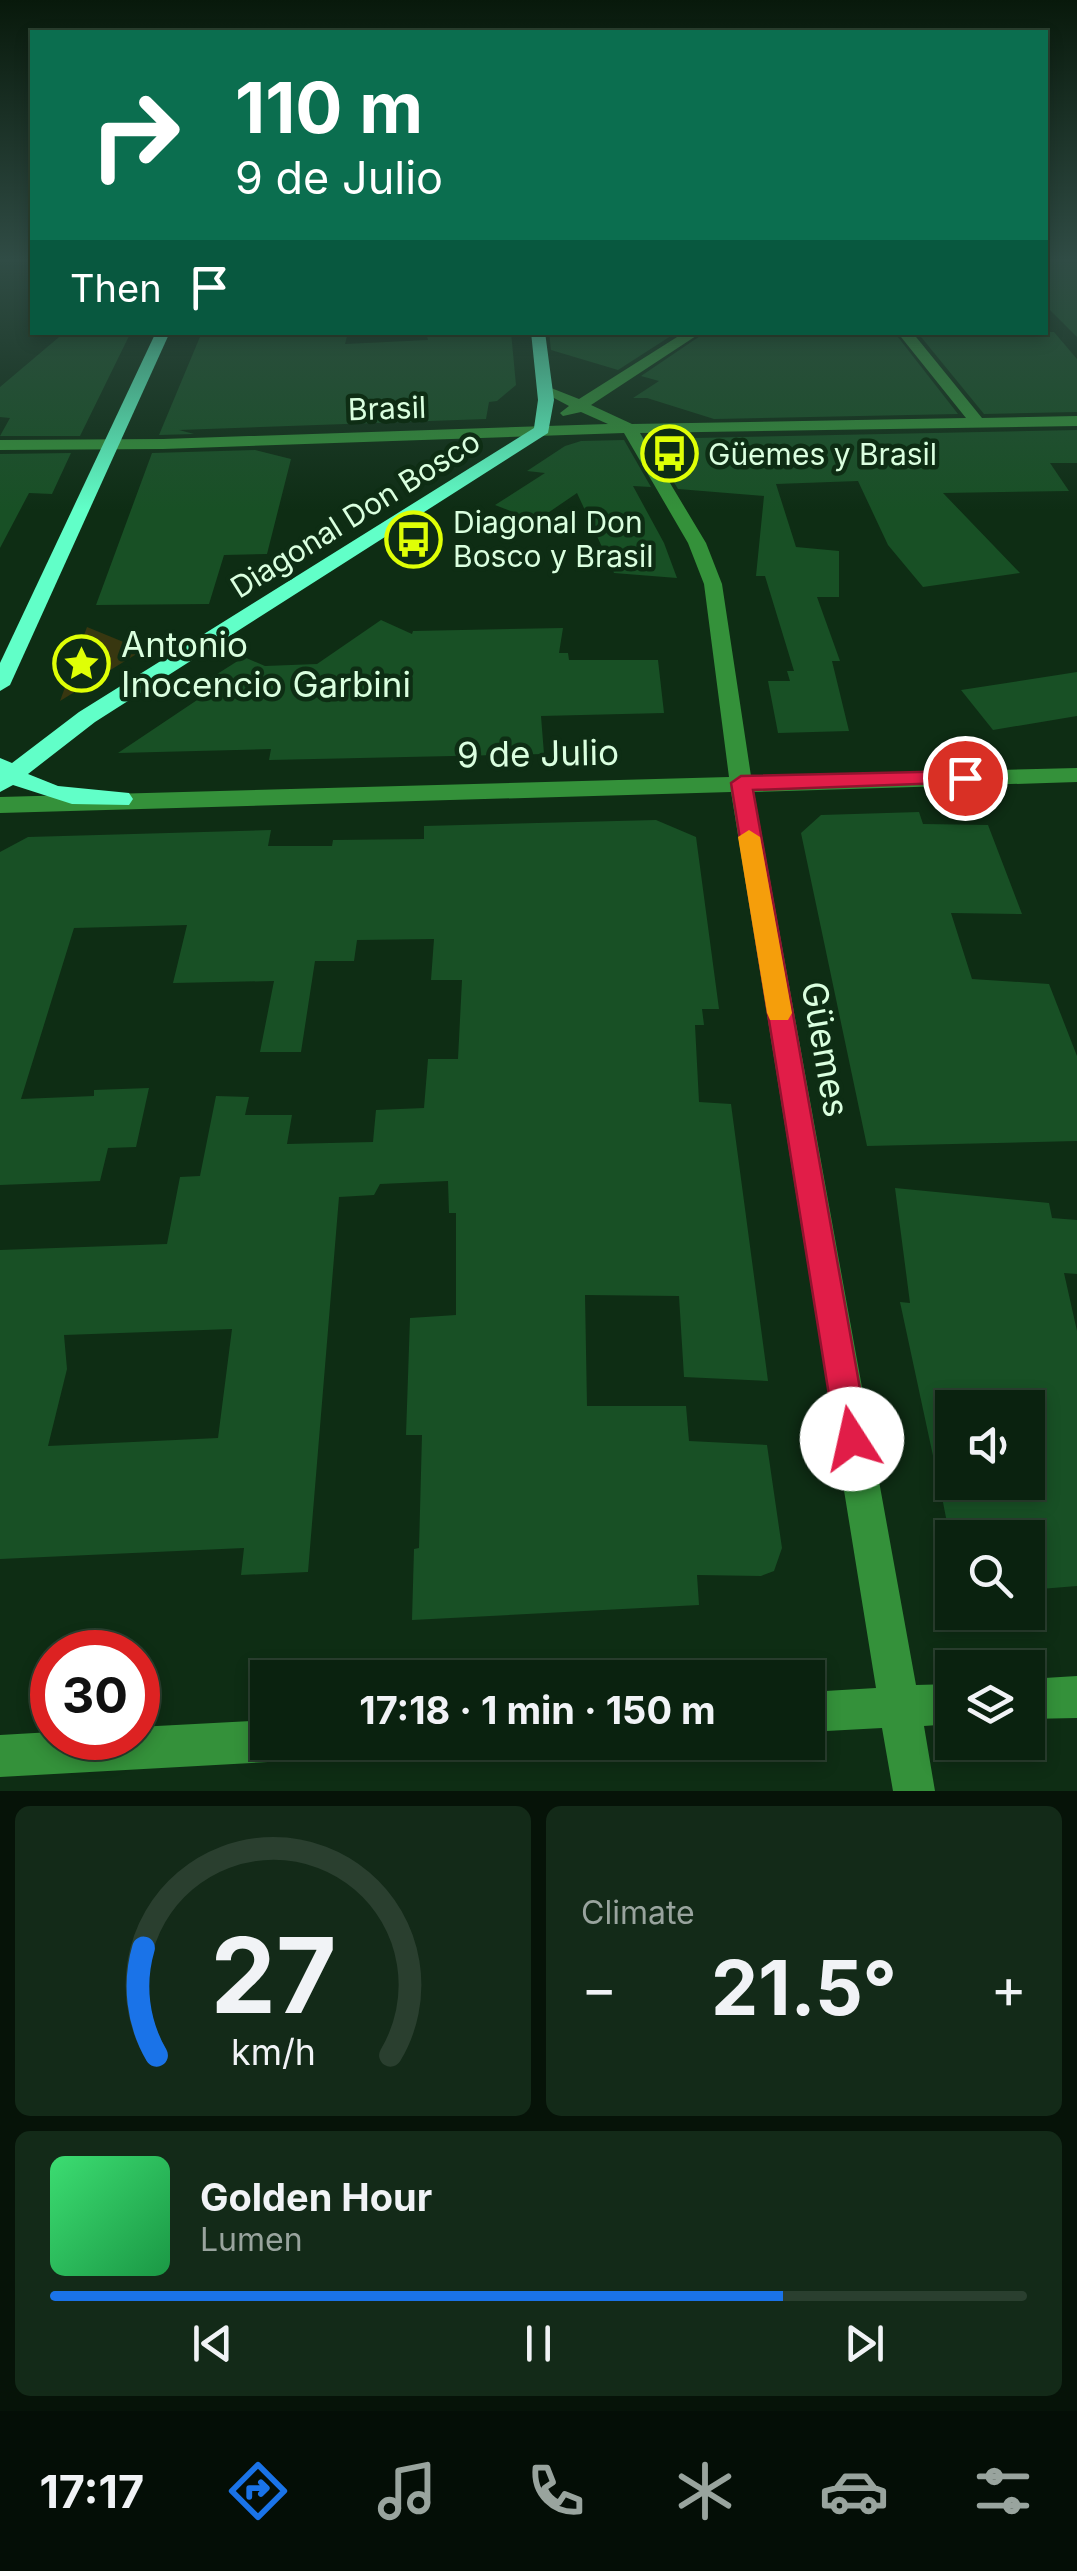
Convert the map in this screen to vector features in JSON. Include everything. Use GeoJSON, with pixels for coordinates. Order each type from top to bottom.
{"type":"FeatureCollection","features":[{"type":"Feature","properties":{"kind":"main road"},"geometry":{"type":"LineString","coordinates":[[0,686],[158,344]]}},
{"type":"Feature","properties":{"kind":"main road"},"geometry":{"type":"LineString","coordinates":[[540,344],[546,390],[542,430]]}},
{"type":"Feature","properties":{"kind":"main road","name":"Diagonal Don Bosco"},"geometry":{"type":"LineString","coordinates":[[3,775],[87,717],[542,430]]}},
{"type":"Feature","properties":{"kind":"main road"},"geometry":{"type":"LineString","coordinates":[[3,775],[59,795],[121,799]]}},
{"type":"Feature","properties":{"kind":"street","name":"Diagonal Don Bosco"},"geometry":{"type":"LineString","coordinates":[[542,430],[677,344]]}},
{"type":"Feature","properties":{"kind":"street"},"geometry":{"type":"LineString","coordinates":[[913,344],[978,423]]}},
{"type":"Feature","properties":{"kind":"street"},"geometry":{"type":"LineString","coordinates":[[546,390],[629,428]]}},
{"type":"Feature","properties":{"kind":"street","name":"Brasil"},"geometry":{"type":"LineString","coordinates":[[0,445],[1077,421]]}},
{"type":"Feature","properties":{"kind":"street","name":"Güemes"},"geometry":{"type":"LineString","coordinates":[[629,428],[697,543],[713,584],[741,783],[914,1791]]}},
{"type":"Feature","properties":{"kind":"street","name":"9 de Julio"},"geometry":{"type":"LineString","coordinates":[[0,804],[1077,774]]}},
{"type":"Feature","properties":{"kind":"street"},"geometry":{"type":"LineString","coordinates":[[1045,1698],[1077,1696]]}},
{"type":"Feature","properties":{"kind":"street"},"geometry":{"type":"LineString","coordinates":[[825,1711],[935,1705]]}},
{"type":"Feature","properties":{"kind":"street"},"geometry":{"type":"LineString","coordinates":[[0,1756],[250,1742]]}},
{"type":"Feature","properties":{"kind":"shaded area"},"geometry":{"type":"Polygon","coordinates":[[[87,627],[143,650],[60,701],[87,627]]]}},
{"type":"Feature","properties":{"kind":"building"},"geometry":{"type":"Polygon","coordinates":[[[51,344],[125,344],[80,436],[0,436],[10,418],[0,417],[0,387],[51,344]]]}},
{"type":"Feature","properties":{"kind":"building"},"geometry":{"type":"Polygon","coordinates":[[[197,344],[512,344],[516,385],[497,401],[489,402],[486,419],[179,430],[194,434],[159,435],[197,344]]]}},
{"type":"Feature","properties":{"kind":"building"},"geometry":{"type":"Polygon","coordinates":[[[550,344],[659,344],[618,370],[551,350],[550,344]]]}},
{"type":"Feature","properties":{"kind":"building"},"geometry":{"type":"Polygon","coordinates":[[[689,344],[903,344],[958,414],[714,419],[647,398],[633,398],[659,381],[641,376],[689,344]]]}},
{"type":"Feature","properties":{"kind":"building"},"geometry":{"type":"Polygon","coordinates":[[[926,344],[1064,344],[1077,359],[1077,412],[984,414],[926,344]]]}},
{"type":"Feature","properties":{"kind":"building"},"geometry":{"type":"Polygon","coordinates":[[[1077,430],[1077,463],[1050,463],[1069,491],[943,493],[1020,573],[923,587],[888,545],[858,481],[776,484],[796,547],[839,551],[839,597],[817,597],[840,661],[832,661],[849,731],[778,733],[768,681],[790,681],[787,671],[794,671],[765,576],[756,576],[764,496],[678,489],[648,439],[1077,430]]]}},
{"type":"Feature","properties":{"kind":"building"},"geometry":{"type":"Polygon","coordinates":[[[624,440],[651,487],[633,486],[664,543],[677,578],[614,573],[577,493],[536,521],[495,505],[545,473],[527,471],[565,446],[581,441],[624,440]]]}},
{"type":"Feature","properties":{"kind":"building"},"geometry":{"type":"Polygon","coordinates":[[[255,450],[291,459],[267,554],[224,555],[209,604],[96,605],[152,453],[255,450]]]}},
{"type":"Feature","properties":{"kind":"building"},"geometry":{"type":"Polygon","coordinates":[[[71,453],[52,494],[29,493],[0,548],[0,454],[71,453]]]}},
{"type":"Feature","properties":{"kind":"building"},"geometry":{"type":"Polygon","coordinates":[[[381,620],[412,634],[563,628],[559,653],[568,653],[569,660],[658,660],[664,713],[541,716],[544,754],[269,760],[271,749],[118,753],[224,682],[214,676],[244,657],[265,666],[317,664],[381,620]]]}},
{"type":"Feature","properties":{"kind":"building"},"geometry":{"type":"Polygon","coordinates":[[[1077,672],[1077,716],[993,730],[961,690],[1077,672]]]}},
{"type":"Feature","properties":{"kind":"building"},"geometry":{"type":"Polygon","coordinates":[[[919,812],[923,824],[988,825],[1022,914],[951,913],[972,979],[1049,984],[1077,1056],[1077,1141],[867,1146],[801,833],[821,815],[919,812]]]}},
{"type":"Feature","properties":{"kind":"building"},"geometry":{"type":"Polygon","coordinates":[[[656,820],[696,837],[719,1009],[702,1009],[704,1025],[695,1025],[699,1102],[731,1104],[768,1381],[684,1377],[679,1296],[585,1295],[587,1406],[686,1406],[689,1441],[767,1445],[782,1548],[774,1571],[761,1576],[697,1575],[699,1605],[412,1620],[414,1549],[419,1548],[422,1435],[406,1435],[410,1318],[456,1315],[456,1213],[449,1213],[448,1181],[380,1184],[374,1195],[339,1197],[308,1572],[241,1575],[244,1548],[0,1559],[0,1250],[167,1244],[180,1177],[200,1176],[216,1096],[249,1097],[245,1115],[292,1115],[287,1144],[373,1142],[376,1110],[424,1108],[428,1059],[458,1059],[462,980],[431,980],[434,939],[357,940],[354,961],[315,961],[301,1052],[260,1052],[274,981],[173,983],[187,925],[74,928],[21,1099],[94,1096],[94,1090],[149,1088],[136,1147],[108,1148],[100,1181],[0,1185],[0,852],[28,837],[271,830],[268,846],[332,846],[333,840],[424,839],[424,826],[656,820]],[[232,1329],[64,1335],[67,1369],[48,1446],[218,1438],[232,1329]]]}},
{"type":"Feature","properties":{"kind":"building"},"geometry":{"type":"Polygon","coordinates":[[[895,1188],[1049,1203],[1052,1218],[1077,1220],[1077,1274],[1064,1273],[1077,1331],[1077,1586],[1045,1589],[1045,1520],[946,1520],[943,1500],[1045,1500],[1045,1390],[935,1390],[935,1465],[900,1302],[910,1303],[895,1188]]]}},
{"type":"Feature","properties":{"kind":"slow traffic"},"geometry":{"type":"LineString","coordinates":[[749,837],[779,1013]]}},
{"type":"Feature","properties":{"kind":"place","name":"Güemes y Brasil"},"geometry":{"type":"Point","coordinates":[669,454]}},
{"type":"Feature","properties":{"kind":"place","name":"Diagonal Don Bosco y Brasil"},"geometry":{"type":"Point","coordinates":[414,539]}},
{"type":"Feature","properties":{"kind":"place","name":"Antonio Inocencio Garbini"},"geometry":{"type":"Point","coordinates":[82,664]}},
{"type":"Feature","properties":{"kind":"route"},"geometry":{"type":"LineString","coordinates":[[852,1439],[741,783],[965,778]]}}]}
